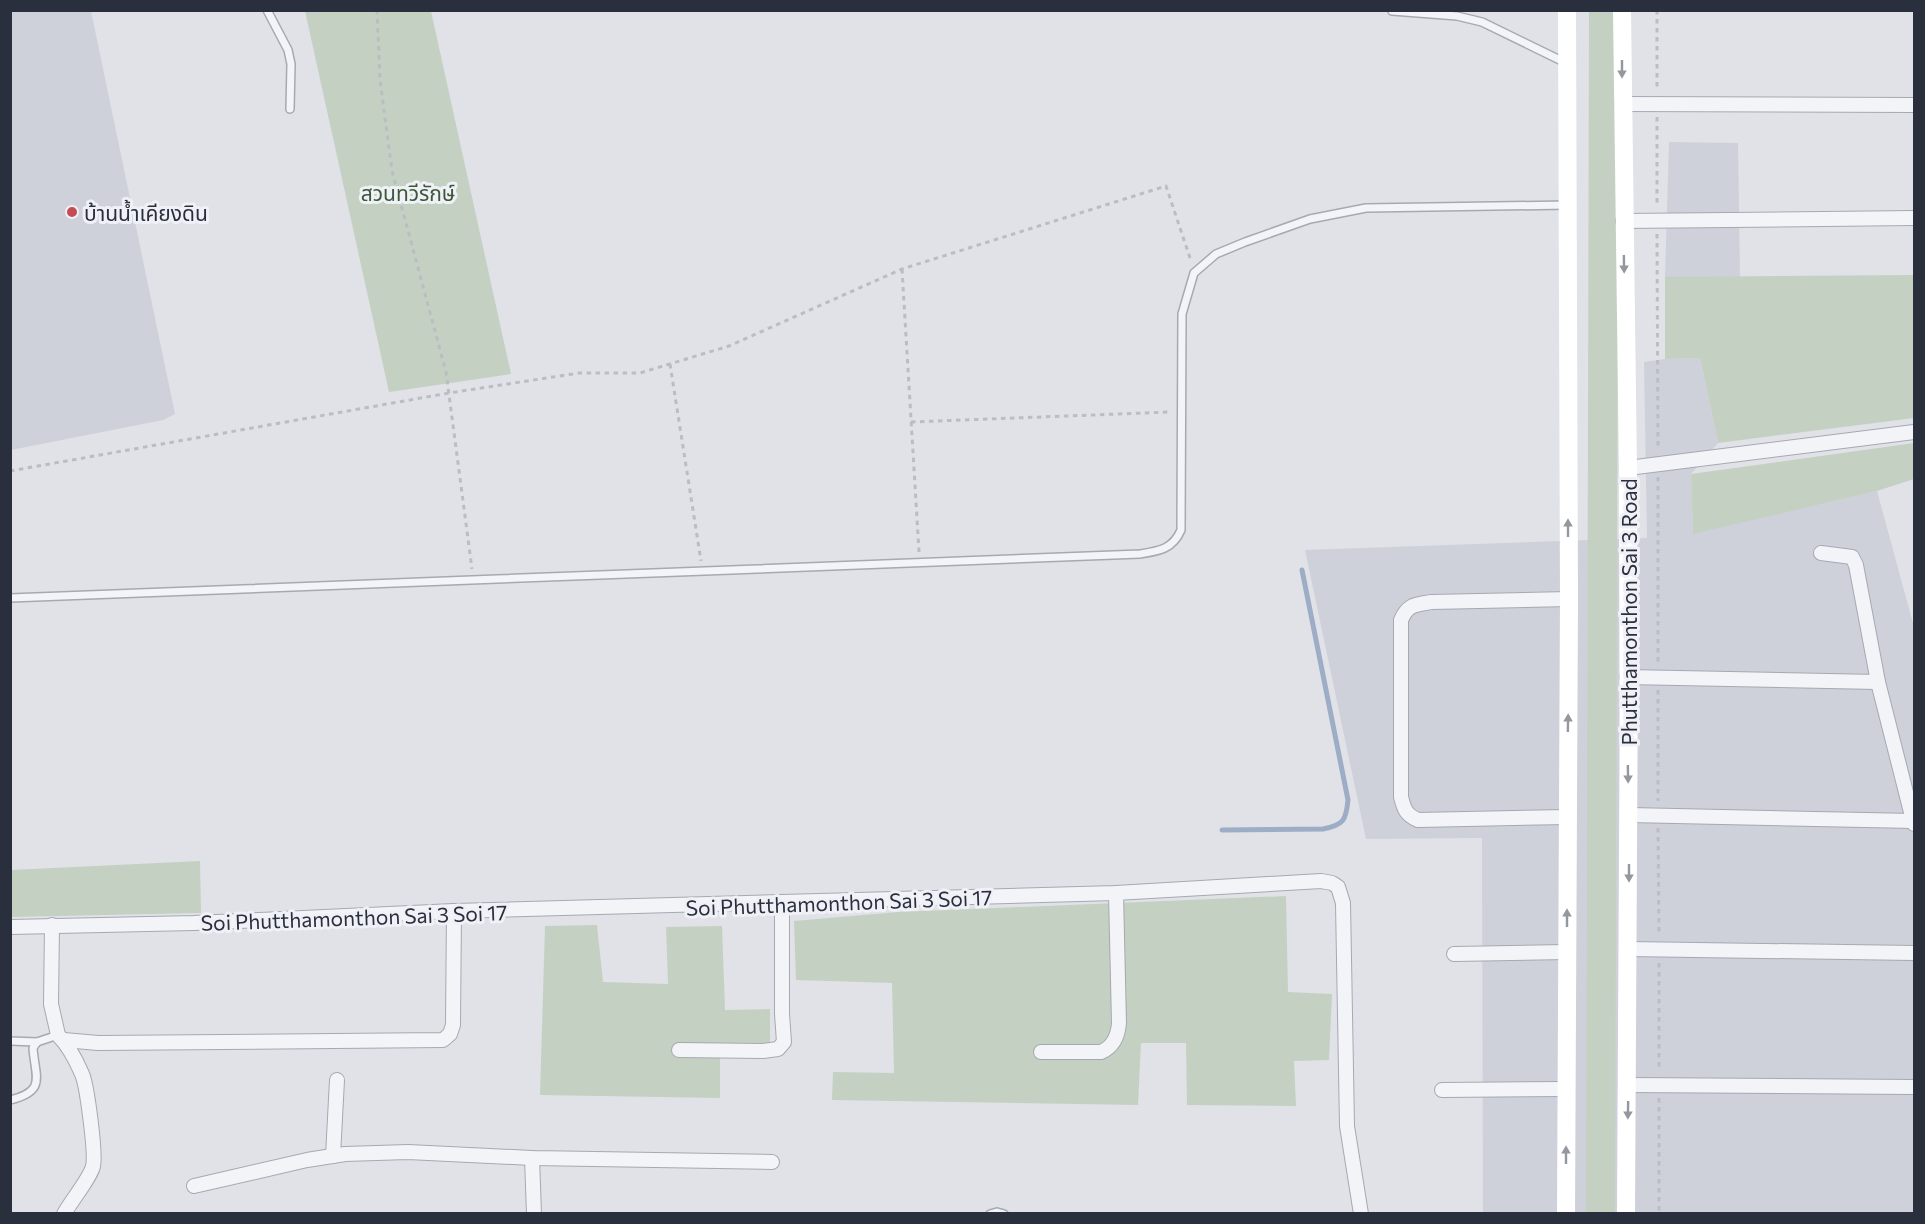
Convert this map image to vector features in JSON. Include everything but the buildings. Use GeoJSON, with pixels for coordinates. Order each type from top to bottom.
{"type":"FeatureCollection","features":[{"type":"Feature","properties":{"kind":"main road"},"geometry":{"type":"LineString","coordinates":[[1566,1214],[1569,599],[1567,10]]}},
{"type":"Feature","properties":{"kind":"main road","name":"Phutthamonthon Sai 3 Road"},"geometry":{"type":"LineString","coordinates":[[1622,10],[1628,468],[1629,815],[1626,1214]]}},
{"type":"Feature","properties":{"kind":"street"},"geometry":{"type":"LineString","coordinates":[[1623,104],[1914,105]]}},
{"type":"Feature","properties":{"kind":"street"},"geometry":{"type":"LineString","coordinates":[[1623,221],[1914,218]]}},
{"type":"Feature","properties":{"kind":"street"},"geometry":{"type":"LineString","coordinates":[[1628,468],[1914,432]]}},
{"type":"Feature","properties":{"kind":"street"},"geometry":{"type":"LineString","coordinates":[[1629,815],[1914,823],[1878,682],[1856,565],[1852,557],[1821,553]]}},
{"type":"Feature","properties":{"kind":"street"},"geometry":{"type":"LineString","coordinates":[[1567,817],[1418,820],[1408,816],[1401,797],[1401,620],[1405,610],[1415,605],[1431,602],[1569,599]]}},
{"type":"Feature","properties":{"kind":"street"},"geometry":{"type":"LineString","coordinates":[[1627,677],[1878,682]]}},
{"type":"Feature","properties":{"kind":"street","name":"Soi Phutthamonthon Sai 3 Soi 17"},"geometry":{"type":"LineString","coordinates":[[10,927],[194,923],[454,911],[782,904],[1116,893],[1321,881],[1332,883],[1338,887],[1343,903],[1347,1126],[1361,1214]]}},
{"type":"Feature","properties":{"kind":"street"},"geometry":{"type":"LineString","coordinates":[[1041,1052],[1101,1052],[1108,1049],[1114,1040],[1119,1023],[1116,893]]}},
{"type":"Feature","properties":{"kind":"street"},"geometry":{"type":"LineString","coordinates":[[679,1050],[764,1051],[778,1049],[784,1042],[782,904]]}},
{"type":"Feature","properties":{"kind":"street"},"geometry":{"type":"LineString","coordinates":[[61,1038],[98,1043],[443,1040],[450,1034],[453,1025],[454,911]]}},
{"type":"Feature","properties":{"kind":"street"},"geometry":{"type":"LineString","coordinates":[[52,925],[51,1004],[61,1038],[83,1076],[94,1149],[93,1166],[89,1176],[64,1214]]}},
{"type":"Feature","properties":{"kind":"street"},"geometry":{"type":"LineString","coordinates":[[1628,949],[1914,953]]}},
{"type":"Feature","properties":{"kind":"street"},"geometry":{"type":"LineString","coordinates":[[1454,954],[1566,952]]}},
{"type":"Feature","properties":{"kind":"street"},"geometry":{"type":"LineString","coordinates":[[333,1156],[337,1080]]}},
{"type":"Feature","properties":{"kind":"street"},"geometry":{"type":"LineString","coordinates":[[1628,1085],[1914,1087]]}},
{"type":"Feature","properties":{"kind":"street"},"geometry":{"type":"LineString","coordinates":[[1442,1090],[1566,1089]]}},
{"type":"Feature","properties":{"kind":"street"},"geometry":{"type":"LineString","coordinates":[[194,1186],[307,1160],[345,1154],[408,1152],[531,1158],[772,1162]]}},
{"type":"Feature","properties":{"kind":"street"},"geometry":{"type":"LineString","coordinates":[[531,1158],[534,1214]]}},
{"type":"Feature","properties":{"kind":"lane"},"geometry":{"type":"LineString","coordinates":[[267,10],[288,50],[291,64],[290,110]]}},
{"type":"Feature","properties":{"kind":"lane"},"geometry":{"type":"LineString","coordinates":[[1392,11],[1457,16],[1482,22],[1567,63]]}},
{"type":"Feature","properties":{"kind":"lane"},"geometry":{"type":"LineString","coordinates":[[10,598],[1140,554],[1166,549],[1181,530],[1182,314],[1194,273],[1216,254],[1310,219],[1366,208],[1567,205]]}},
{"type":"Feature","properties":{"kind":"lane"},"geometry":{"type":"LineString","coordinates":[[10,1041],[37,1042],[61,1038]]}},
{"type":"Feature","properties":{"kind":"lane"},"geometry":{"type":"LineString","coordinates":[[10,1100],[27,1096],[34,1088],[38,1075],[33,1048],[37,1042]]}},
{"type":"Feature","properties":{"kind":"lane"},"geometry":{"type":"LineString","coordinates":[[990,1214],[997,1212],[1004,1214]]}},
{"type":"Feature","properties":{"kind":"path"},"geometry":{"type":"LineString","coordinates":[[376,10],[380,80],[392,171],[446,372],[474,579]]}},
{"type":"Feature","properties":{"kind":"path"},"geometry":{"type":"LineString","coordinates":[[1657,10],[1659,1214]]}},
{"type":"Feature","properties":{"kind":"path"},"geometry":{"type":"LineString","coordinates":[[10,471],[449,393],[579,373],[640,373],[729,346],[902,269],[1166,186],[1194,273]]}},
{"type":"Feature","properties":{"kind":"path"},"geometry":{"type":"LineString","coordinates":[[902,269],[920,563]]}},
{"type":"Feature","properties":{"kind":"path"},"geometry":{"type":"LineString","coordinates":[[670,364],[702,571]]}},
{"type":"Feature","properties":{"kind":"path"},"geometry":{"type":"LineString","coordinates":[[911,422],[1181,411]]}},
{"type":"Feature","properties":{"kind":"shaded area","name":"บ้านน้ำเคียงดิน"},"geometry":{"type":"Polygon","coordinates":[[[11,10],[91,11],[175,414],[163,420],[11,450],[11,10]]]}},
{"type":"Feature","properties":{"kind":"shaded area"},"geometry":{"type":"Polygon","coordinates":[[[1669,142],[1738,143],[1740,277],[1665,277],[1669,142]]]}},
{"type":"Feature","properties":{"kind":"shaded area"},"geometry":{"type":"Polygon","coordinates":[[[1700,358],[1718,443],[1691,474],[1693,533],[1877,491],[1914,627],[1914,1213],[1483,1213],[1482,838],[1366,839],[1305,550],[1647,538],[1644,362],[1700,358]]]}},
{"type":"Feature","properties":{"kind":"green space"},"geometry":{"type":"Polygon","coordinates":[[[1614,10],[1618,313],[1615,1213],[1586,1214],[1589,11],[1614,10]]]}},
{"type":"Feature","properties":{"kind":"green space","name":"สวนทวีรักษ์"},"geometry":{"type":"Polygon","coordinates":[[[305,11],[431,11],[511,374],[389,392],[305,11]]]}},
{"type":"Feature","properties":{"kind":"green space"},"geometry":{"type":"Polygon","coordinates":[[[1914,275],[1914,418],[1718,443],[1700,358],[1665,359],[1665,277],[1914,275]]]}},
{"type":"Feature","properties":{"kind":"green space"},"geometry":{"type":"Polygon","coordinates":[[[1914,443],[1914,479],[1877,491],[1693,534],[1691,474],[1914,443]]]}},
{"type":"Feature","properties":{"kind":"green space"},"geometry":{"type":"Polygon","coordinates":[[[200,861],[201,913],[11,917],[11,870],[200,861]]]}},
{"type":"Feature","properties":{"kind":"green space"},"geometry":{"type":"Polygon","coordinates":[[[1286,896],[1288,992],[1332,994],[1329,1060],[1294,1061],[1296,1106],[1187,1105],[1186,1043],[1141,1043],[1138,1105],[832,1100],[833,1072],[894,1073],[892,983],[796,980],[794,921],[898,912],[1286,896]]]}},
{"type":"Feature","properties":{"kind":"green space"},"geometry":{"type":"Polygon","coordinates":[[[597,925],[603,982],[668,984],[666,927],[722,926],[725,1010],[770,1009],[770,1055],[720,1057],[720,1098],[540,1095],[545,926],[597,925]]]}},
{"type":"Feature","properties":{"kind":"waterway"},"geometry":{"type":"LineString","coordinates":[[1222,830],[1323,829],[1335,826],[1345,817],[1348,800],[1302,570]]}},
{"type":"Feature","properties":{"kind":"place","name":"บ้านน้ำเคียงดิน"},"geometry":{"type":"Point","coordinates":[72,212]}}]}
